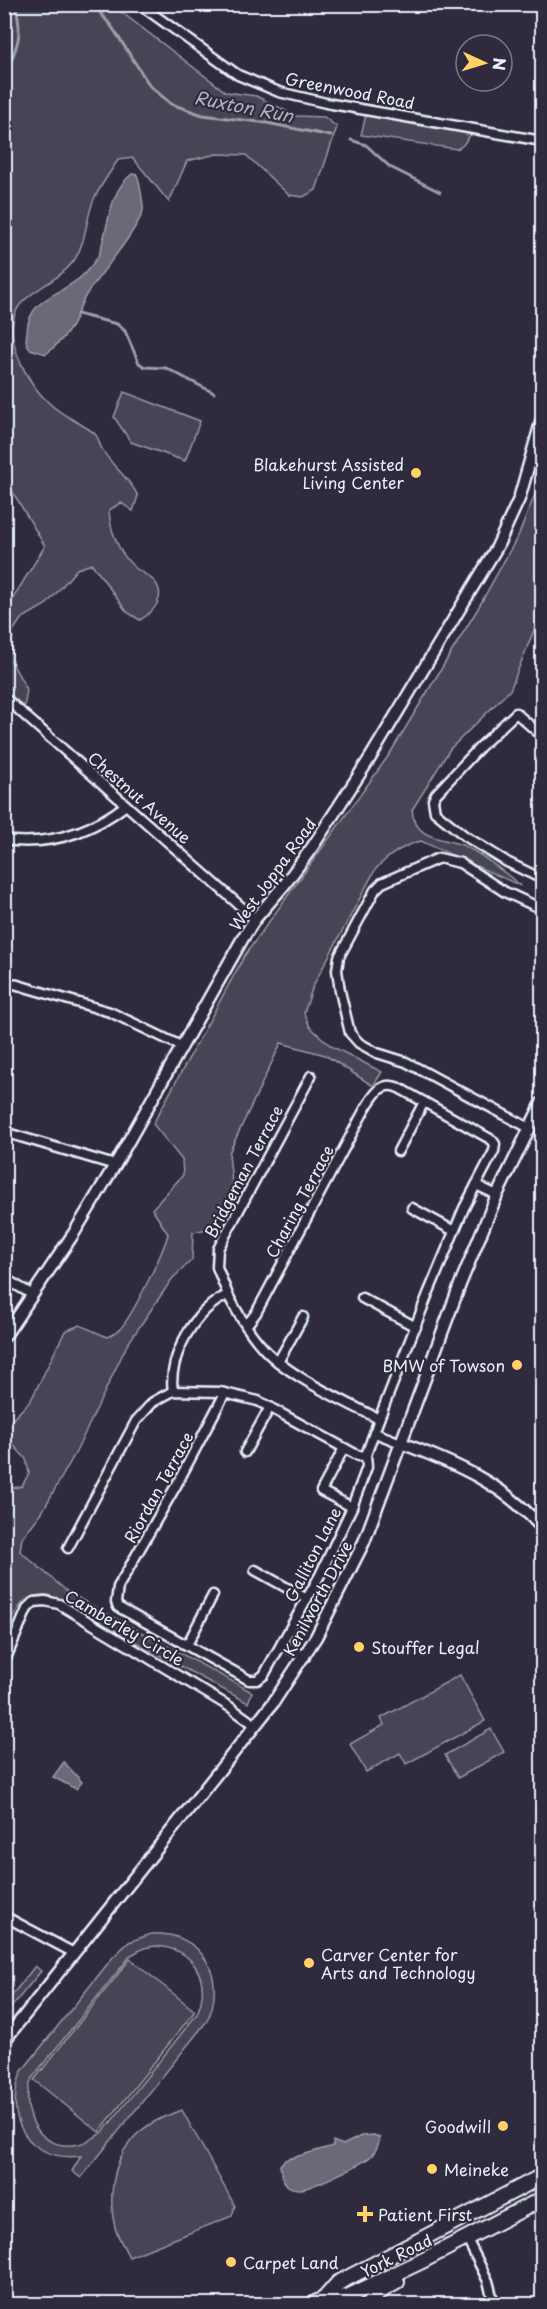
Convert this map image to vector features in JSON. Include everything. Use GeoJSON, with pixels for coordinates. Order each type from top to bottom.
{"type":"FeatureCollection","features":[{"type":"Feature","properties":{"kind":"main road","name":"York Road"},"geometry":{"type":"LineString","coordinates":[[319,2302],[338,2283],[543,2176]]}},
{"type":"Feature","properties":{"kind":"main road","name":"York Road"},"geometry":{"type":"LineString","coordinates":[[319,2302],[347,2297],[543,2199]]}},
{"type":"Feature","properties":{"kind":"main road"},"geometry":{"type":"LineString","coordinates":[[369,2304],[379,2292],[403,2279],[420,2262]]}},
{"type":"Feature","properties":{"kind":"street","name":"Greenwood Road"},"geometry":{"type":"LineString","coordinates":[[139,4],[238,75],[279,92],[326,103],[543,141]]}},
{"type":"Feature","properties":{"kind":"street","name":"West Joppa Road"},"geometry":{"type":"LineString","coordinates":[[4,1337],[74,1233],[255,919],[313,846],[376,748],[497,547],[519,499],[543,419]]}},
{"type":"Feature","properties":{"kind":"street","name":"Chestnut Avenue"},"geometry":{"type":"LineString","coordinates":[[4,698],[255,919]]}},
{"type":"Feature","properties":{"kind":"street"},"geometry":{"type":"LineString","coordinates":[[543,736],[516,713],[480,747],[433,800],[435,812],[465,836],[507,862],[543,879]]}},
{"type":"Feature","properties":{"kind":"street"},"geometry":{"type":"LineString","coordinates":[[4,840],[22,843],[70,836],[94,826],[126,805]]}},
{"type":"Feature","properties":{"kind":"street"},"geometry":{"type":"LineString","coordinates":[[529,1128],[406,1062],[370,1051],[359,1043],[350,1033],[337,970],[339,957],[375,890],[382,883],[439,858],[460,863],[505,892],[543,909]]}},
{"type":"Feature","properties":{"kind":"street"},"geometry":{"type":"LineString","coordinates":[[4,981],[110,1012],[181,1046]]}},
{"type":"Feature","properties":{"kind":"street","name":"Bridgeman Terrace"},"geometry":{"type":"LineString","coordinates":[[311,1076],[218,1249],[217,1267],[228,1295],[246,1326],[264,1349],[278,1362],[379,1419]]}},
{"type":"Feature","properties":{"kind":"street","name":"Charing Terrace"},"geometry":{"type":"LineString","coordinates":[[246,1326],[256,1313],[365,1109],[378,1090],[387,1085],[393,1085],[423,1102]]}},
{"type":"Feature","properties":{"kind":"street"},"geometry":{"type":"LineString","coordinates":[[398,1151],[423,1102]]}},
{"type":"Feature","properties":{"kind":"street","name":"Galliton Lane"},"geometry":{"type":"LineString","coordinates":[[187,1646],[249,1680],[257,1680],[264,1675],[307,1599],[352,1508],[367,1467],[366,1455],[379,1419],[454,1231],[494,1151],[495,1144],[492,1140],[423,1102]]}},
{"type":"Feature","properties":{"kind":"street","name":"Kenilworth Drive"},"geometry":{"type":"LineString","coordinates":[[4,2042],[255,1725],[304,1657],[334,1605],[364,1542],[461,1282],[497,1195],[543,1103]]}},
{"type":"Feature","properties":{"kind":"street"},"geometry":{"type":"LineString","coordinates":[[4,1132],[114,1165]]}},
{"type":"Feature","properties":{"kind":"street"},"geometry":{"type":"LineString","coordinates":[[476,1185],[497,1195]]}},
{"type":"Feature","properties":{"kind":"street"},"geometry":{"type":"LineString","coordinates":[[412,1208],[454,1231]]}},
{"type":"Feature","properties":{"kind":"street"},"geometry":{"type":"LineString","coordinates":[[4,1278],[33,1295]]}},
{"type":"Feature","properties":{"kind":"street"},"geometry":{"type":"LineString","coordinates":[[173,1391],[171,1379],[177,1355],[192,1326],[206,1308],[228,1295]]}},
{"type":"Feature","properties":{"kind":"street"},"geometry":{"type":"LineString","coordinates":[[362,1298],[416,1327]]}},
{"type":"Feature","properties":{"kind":"street"},"geometry":{"type":"LineString","coordinates":[[278,1362],[303,1317]]}},
{"type":"Feature","properties":{"kind":"street"},"geometry":{"type":"LineString","coordinates":[[68,1548],[136,1421],[153,1402],[173,1391],[205,1390],[248,1398],[270,1407],[359,1456],[366,1455]]}},
{"type":"Feature","properties":{"kind":"street","name":"Riordan Terrace"},"geometry":{"type":"LineString","coordinates":[[187,1646],[118,1607],[118,1587],[177,1484],[225,1393]]}},
{"type":"Feature","properties":{"kind":"street"},"geometry":{"type":"LineString","coordinates":[[245,1452],[270,1407]]}},
{"type":"Feature","properties":{"kind":"street"},"geometry":{"type":"LineString","coordinates":[[375,1433],[445,1460],[485,1479],[512,1497],[543,1528]]}},
{"type":"Feature","properties":{"kind":"street"},"geometry":{"type":"LineString","coordinates":[[344,1448],[321,1491],[352,1508]]}},
{"type":"Feature","properties":{"kind":"street"},"geometry":{"type":"LineString","coordinates":[[255,1570],[307,1599]]}},
{"type":"Feature","properties":{"kind":"street"},"geometry":{"type":"LineString","coordinates":[[187,1646],[213,1595]]}},
{"type":"Feature","properties":{"kind":"street","name":"Camberley Circle"},"geometry":{"type":"LineString","coordinates":[[4,1663],[27,1609],[34,1602],[45,1601],[59,1604],[230,1707],[255,1725]]}},
{"type":"Feature","properties":{"kind":"street"},"geometry":{"type":"LineString","coordinates":[[282,1643],[304,1657]]}},
{"type":"Feature","properties":{"kind":"street"},"geometry":{"type":"LineString","coordinates":[[4,1916],[74,1953]]}},
{"type":"Feature","properties":{"kind":"street"},"geometry":{"type":"LineString","coordinates":[[467,2239],[488,2281],[494,2304]]}},
{"type":"Feature","properties":{"kind":"shaded area"},"geometry":{"type":"Polygon","coordinates":[[[5,4],[112,5],[226,92],[256,96],[296,116],[324,117],[337,127],[316,190],[303,197],[289,195],[246,155],[217,154],[187,161],[169,202],[133,158],[118,160],[94,199],[75,259],[62,273],[31,294],[19,306],[14,318],[14,344],[32,383],[54,408],[96,435],[106,455],[138,496],[133,511],[121,503],[109,510],[111,525],[116,540],[127,559],[155,582],[160,594],[154,609],[140,620],[127,612],[92,564],[77,569],[47,604],[21,619],[13,631],[11,661],[27,690],[24,708],[5,692],[5,611],[45,546],[5,479],[5,4]]]}},
{"type":"Feature","properties":{"kind":"shaded area"},"geometry":{"type":"Polygon","coordinates":[[[366,115],[472,133],[457,149],[361,135],[366,115]]]}},
{"type":"Feature","properties":{"kind":"shaded area"},"geometry":{"type":"Polygon","coordinates":[[[124,392],[200,421],[185,461],[131,442],[114,417],[124,392]]]}},
{"type":"Feature","properties":{"kind":"shaded area"},"geometry":{"type":"Polygon","coordinates":[[[542,477],[542,610],[510,690],[450,749],[412,810],[414,820],[424,832],[469,848],[521,886],[421,841],[396,852],[375,870],[313,986],[304,1013],[310,1027],[331,1046],[382,1072],[373,1086],[325,1055],[281,1043],[229,1153],[233,1194],[207,1229],[193,1232],[192,1260],[172,1279],[127,1345],[76,1452],[42,1512],[22,1538],[20,1551],[69,1593],[252,1692],[248,1703],[49,1595],[32,1597],[21,1604],[5,1631],[5,1487],[8,1489],[22,1486],[29,1473],[26,1459],[6,1437],[10,1422],[31,1400],[65,1331],[80,1325],[107,1337],[119,1330],[139,1299],[168,1234],[152,1209],[183,1175],[182,1160],[153,1124],[245,955],[389,755],[477,610],[519,534],[542,477]]]}},
{"type":"Feature","properties":{"kind":"shaded area"},"geometry":{"type":"Polygon","coordinates":[[[460,1675],[485,1721],[406,1764],[400,1753],[366,1772],[350,1744],[384,1725],[381,1718],[460,1675]]]}},
{"type":"Feature","properties":{"kind":"shaded area"},"geometry":{"type":"Polygon","coordinates":[[[491,1729],[504,1752],[458,1778],[445,1755],[491,1729]]]}},
{"type":"Feature","properties":{"kind":"shaded area"},"geometry":{"type":"Polygon","coordinates":[[[151,1934],[169,1935],[184,1940],[197,1949],[206,1960],[212,1973],[213,2005],[207,2021],[81,2178],[72,2171],[81,2156],[62,2156],[47,2152],[34,2144],[24,2133],[15,2105],[17,2088],[22,2071],[113,1957],[129,1942],[151,1934]],[[155,1946],[144,1948],[131,1955],[32,2078],[28,2101],[30,2113],[40,2133],[49,2140],[73,2145],[103,2132],[197,2014],[202,1988],[196,1967],[180,1952],[155,1946]]]}},
{"type":"Feature","properties":{"kind":"shaded area"},"geometry":{"type":"Polygon","coordinates":[[[130,1959],[195,2011],[99,2132],[34,2080],[130,1959]]]}},
{"type":"Feature","properties":{"kind":"shaded area"},"geometry":{"type":"Polygon","coordinates":[[[35,1966],[41,1971],[5,2015],[5,2004],[35,1966]]]}},
{"type":"Feature","properties":{"kind":"shaded area"},"geometry":{"type":"Polygon","coordinates":[[[182,2110],[235,2206],[232,2216],[129,2257],[118,2235],[113,2217],[112,2194],[115,2172],[124,2151],[135,2136],[147,2126],[182,2110]]]}},
{"type":"Feature","properties":{"kind":"water"},"geometry":{"type":"Polygon","coordinates":[[[132,174],[138,177],[141,193],[143,211],[139,220],[85,296],[72,326],[63,338],[46,354],[30,349],[26,337],[29,320],[34,311],[49,297],[77,280],[95,262],[118,190],[132,174]]]}},
{"type":"Feature","properties":{"kind":"water"},"geometry":{"type":"Polygon","coordinates":[[[64,1762],[82,1782],[76,1789],[53,1777],[64,1762]]]}},
{"type":"Feature","properties":{"kind":"water"},"geometry":{"type":"Polygon","coordinates":[[[374,2135],[380,2138],[375,2152],[368,2159],[351,2168],[304,2189],[292,2188],[284,2182],[280,2165],[285,2160],[333,2146],[333,2141],[343,2145],[361,2136],[374,2135]]]}},
{"type":"Feature","properties":{"kind":"waterway"},"geometry":{"type":"LineString","coordinates":[[4,102],[7,75],[19,36],[15,4]]}},
{"type":"Feature","properties":{"kind":"waterway","name":"Ruxton Run"},"geometry":{"type":"LineString","coordinates":[[93,4],[112,27],[150,86],[171,104],[203,115],[267,123],[331,136]]}},
{"type":"Feature","properties":{"kind":"waterway","name":"Ruxton Run"},"geometry":{"type":"LineString","coordinates":[[351,140],[366,145],[390,167],[440,192]]}},
{"type":"Feature","properties":{"kind":"waterway"},"geometry":{"type":"LineString","coordinates":[[77,314],[117,324],[125,331],[139,363],[145,367],[166,368],[214,393]]}},
{"type":"Feature","properties":{"kind":"place","name":"Blakehurst Assisted Living Center"},"geometry":{"type":"Point","coordinates":[416,473]}},
{"type":"Feature","properties":{"kind":"place","name":"BMW of Towson"},"geometry":{"type":"Point","coordinates":[517,1365]}},
{"type":"Feature","properties":{"kind":"place","name":"Stouffer Legal"},"geometry":{"type":"Point","coordinates":[359,1647]}},
{"type":"Feature","properties":{"kind":"place","name":"Carver Center for Arts and Technology"},"geometry":{"type":"Point","coordinates":[309,1963]}},
{"type":"Feature","properties":{"kind":"place","name":"Goodwill"},"geometry":{"type":"Point","coordinates":[503,2126]}},
{"type":"Feature","properties":{"kind":"place","name":"Meineke"},"geometry":{"type":"Point","coordinates":[432,2169]}},
{"type":"Feature","properties":{"kind":"place","name":"Patient First"},"geometry":{"type":"Point","coordinates":[365,2214]}},
{"type":"Feature","properties":{"kind":"place","name":"Carpet Land"},"geometry":{"type":"Point","coordinates":[231,2262]}}]}
